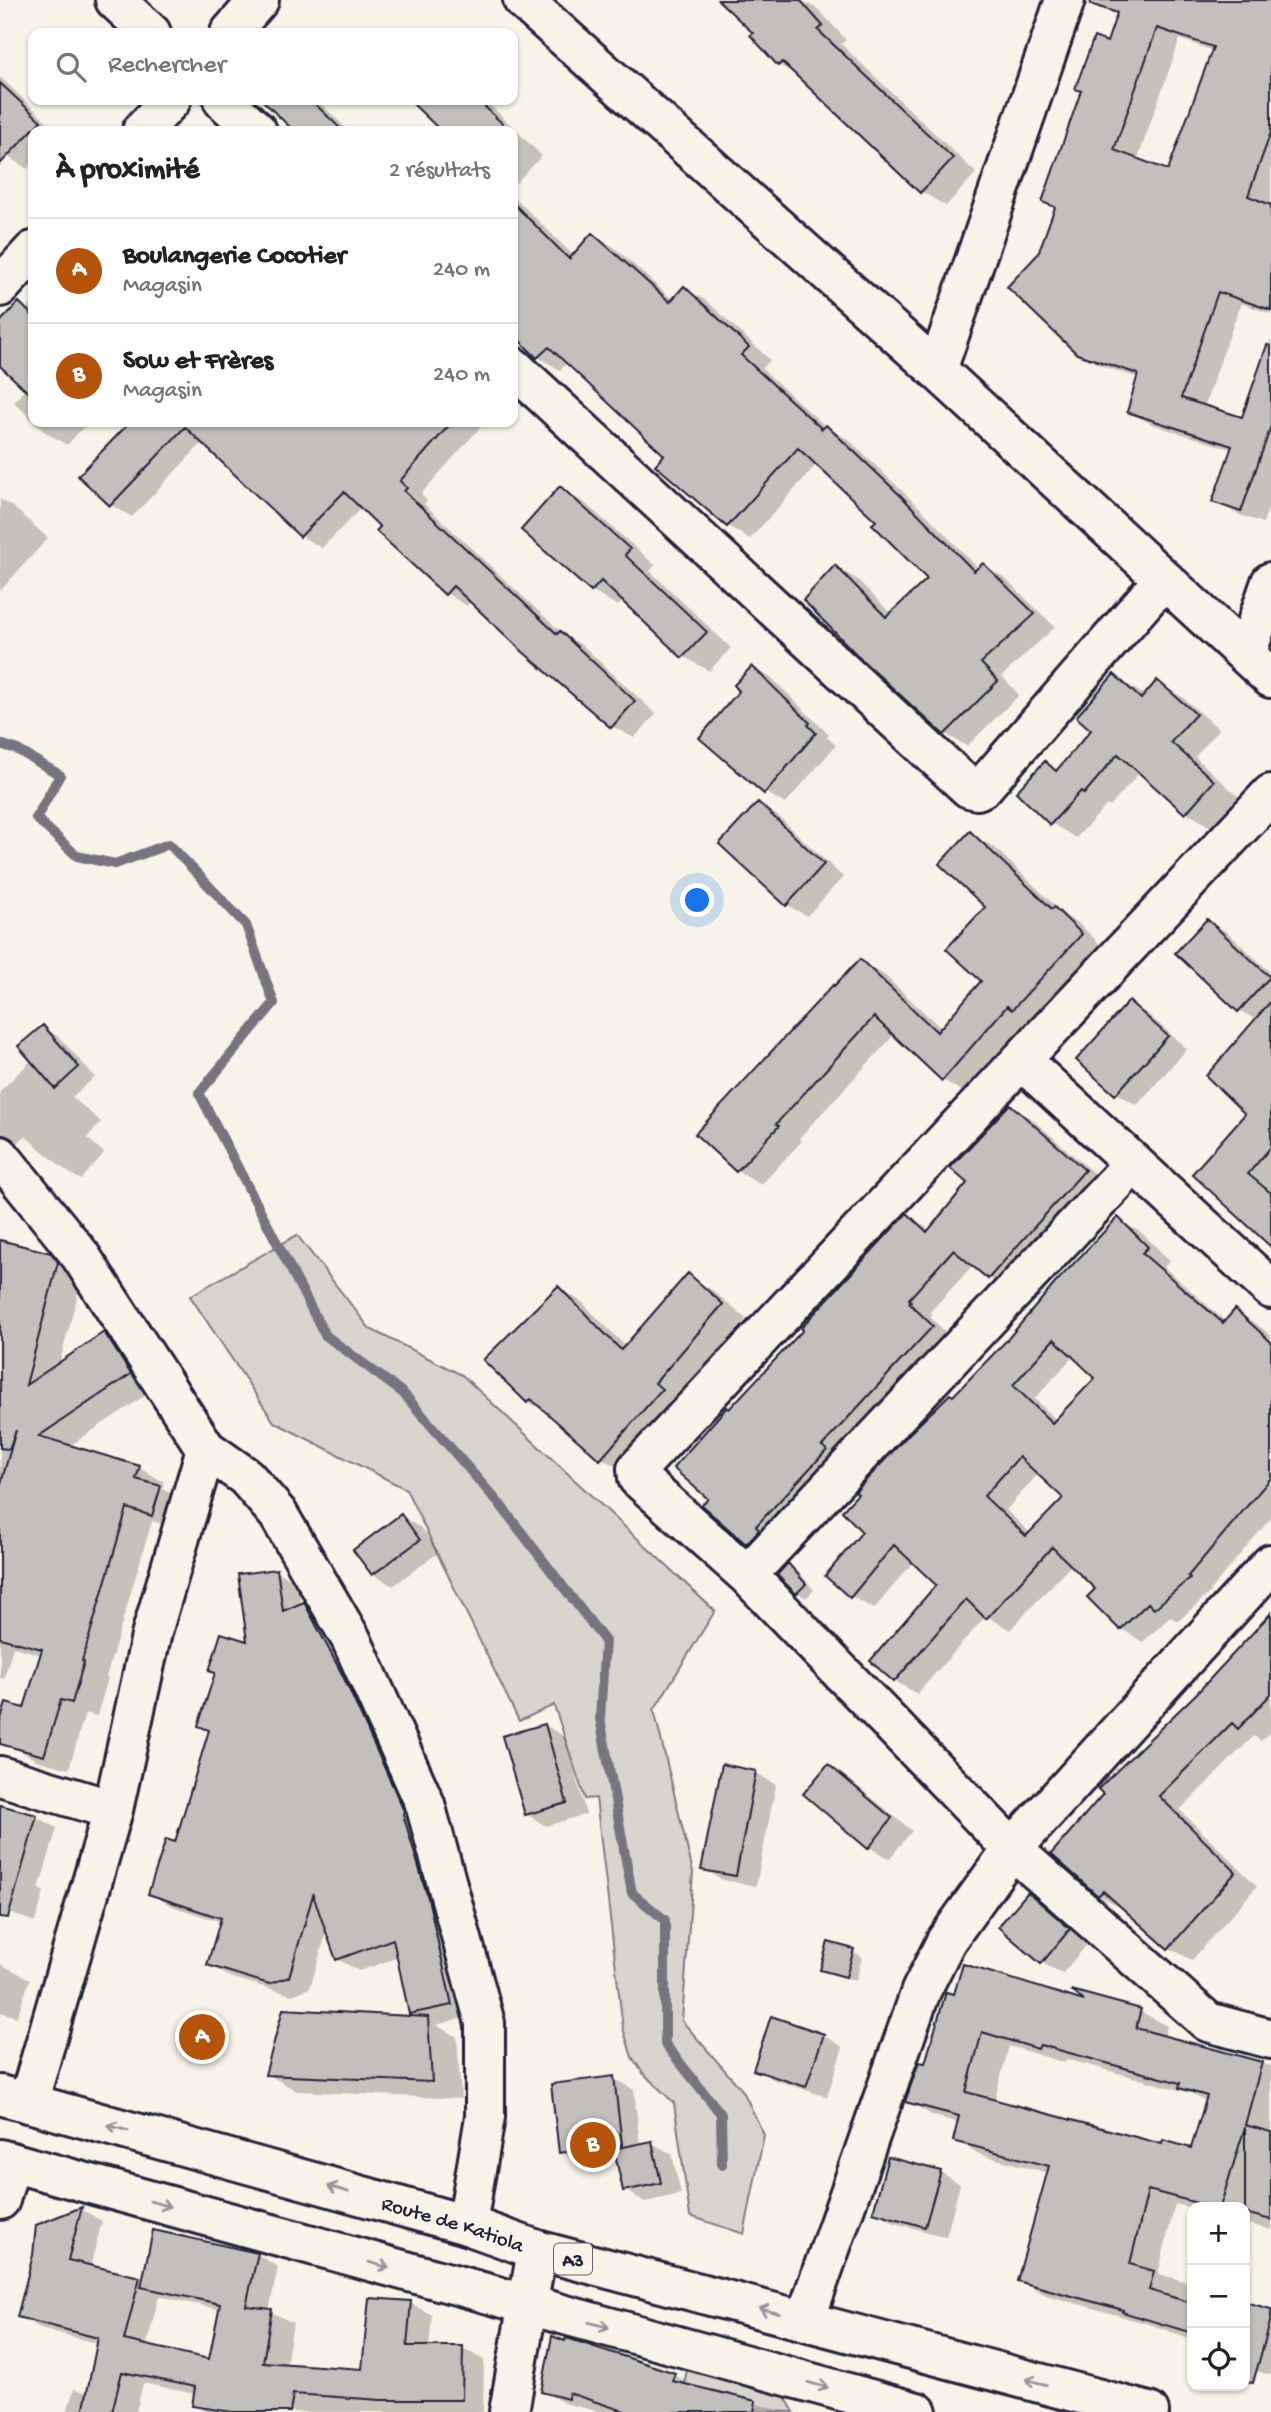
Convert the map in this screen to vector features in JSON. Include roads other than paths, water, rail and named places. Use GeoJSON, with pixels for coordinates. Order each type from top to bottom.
{"type":"FeatureCollection","features":[{"type":"Feature","properties":{"kind":"main road"},"geometry":{"type":"LineString","coordinates":[[115,0],[146,28]]}},
{"type":"Feature","properties":{"kind":"main road"},"geometry":{"type":"LineString","coordinates":[[234,28],[258,0]]}},
{"type":"Feature","properties":{"kind":"main road"},"geometry":{"type":"LineString","coordinates":[[523,0],[937,370],[1258,667]]}},
{"type":"Feature","properties":{"kind":"main road"},"geometry":{"type":"LineString","coordinates":[[937,370],[1065,0]]}},
{"type":"Feature","properties":{"kind":"main road"},"geometry":{"type":"LineString","coordinates":[[147,126],[166,105]]}},
{"type":"Feature","properties":{"kind":"main road"},"geometry":{"type":"LineString","coordinates":[[228,105],[252,126]]}},
{"type":"Feature","properties":{"kind":"main road"},"geometry":{"type":"LineString","coordinates":[[0,287],[28,256]]}},
{"type":"Feature","properties":{"kind":"main road"},"geometry":{"type":"LineString","coordinates":[[518,372],[969,788],[976,790],[984,787],[1163,579]]}},
{"type":"Feature","properties":{"kind":"main road"},"geometry":{"type":"LineString","coordinates":[[1258,667],[1271,582]]}},
{"type":"Feature","properties":{"kind":"main road"},"geometry":{"type":"LineString","coordinates":[[1271,794],[637,1469],[638,1478],[747,1575],[1012,1849],[1208,2022],[1271,2039]]}},
{"type":"Feature","properties":{"kind":"main road"},"geometry":{"type":"LineString","coordinates":[[1021,1060],[1271,1289]]}},
{"type":"Feature","properties":{"kind":"main road"},"geometry":{"type":"LineString","coordinates":[[0,1156],[80,1255],[206,1449],[246,1476],[278,1514],[351,1639],[425,1804],[485,2023],[485,2117],[467,2225]]}},
{"type":"Feature","properties":{"kind":"main road"},"geometry":{"type":"LineString","coordinates":[[747,1575],[1134,1163]]}},
{"type":"Feature","properties":{"kind":"main road"},"geometry":{"type":"LineString","coordinates":[[14,2099],[113,1810],[152,1632],[206,1449]]}},
{"type":"Feature","properties":{"kind":"main road"},"geometry":{"type":"LineString","coordinates":[[805,2320],[921,1991],[946,1941],[1012,1849],[1271,1564]]}},
{"type":"Feature","properties":{"kind":"main road"},"geometry":{"type":"LineString","coordinates":[[0,1776],[113,1810]]}},
{"type":"Feature","properties":{"kind":"main road","name":"Route de Katiola"},"geometry":{"type":"LineString","coordinates":[[14,2099],[467,2225],[537,2250],[1149,2412]]}},
{"type":"Feature","properties":{"kind":"main road"},"geometry":{"type":"LineString","coordinates":[[0,2200],[5,2161],[917,2412]]}},
{"type":"Feature","properties":{"kind":"main road"},"geometry":{"type":"LineString","coordinates":[[509,2412],[537,2250]]}},
{"type":"Feature","properties":{"kind":"waterway"},"geometry":{"type":"LineString","coordinates":[[0,744],[16,749],[60,775],[36,818],[77,856],[115,864],[169,844],[246,925],[274,1003],[199,1093],[325,1335],[403,1393],[502,1507],[605,1641],[600,1718],[632,1893],[665,1920],[665,2044],[721,2114],[722,2165]]}},
{"type":"Feature","properties":{"kind":"place","name":"Boulangerie Cocotier"},"geometry":{"type":"Point","coordinates":[202,2037]}},
{"type":"Feature","properties":{"kind":"place","name":"Sow et Frères"},"geometry":{"type":"Point","coordinates":[593,2145]}}]}
